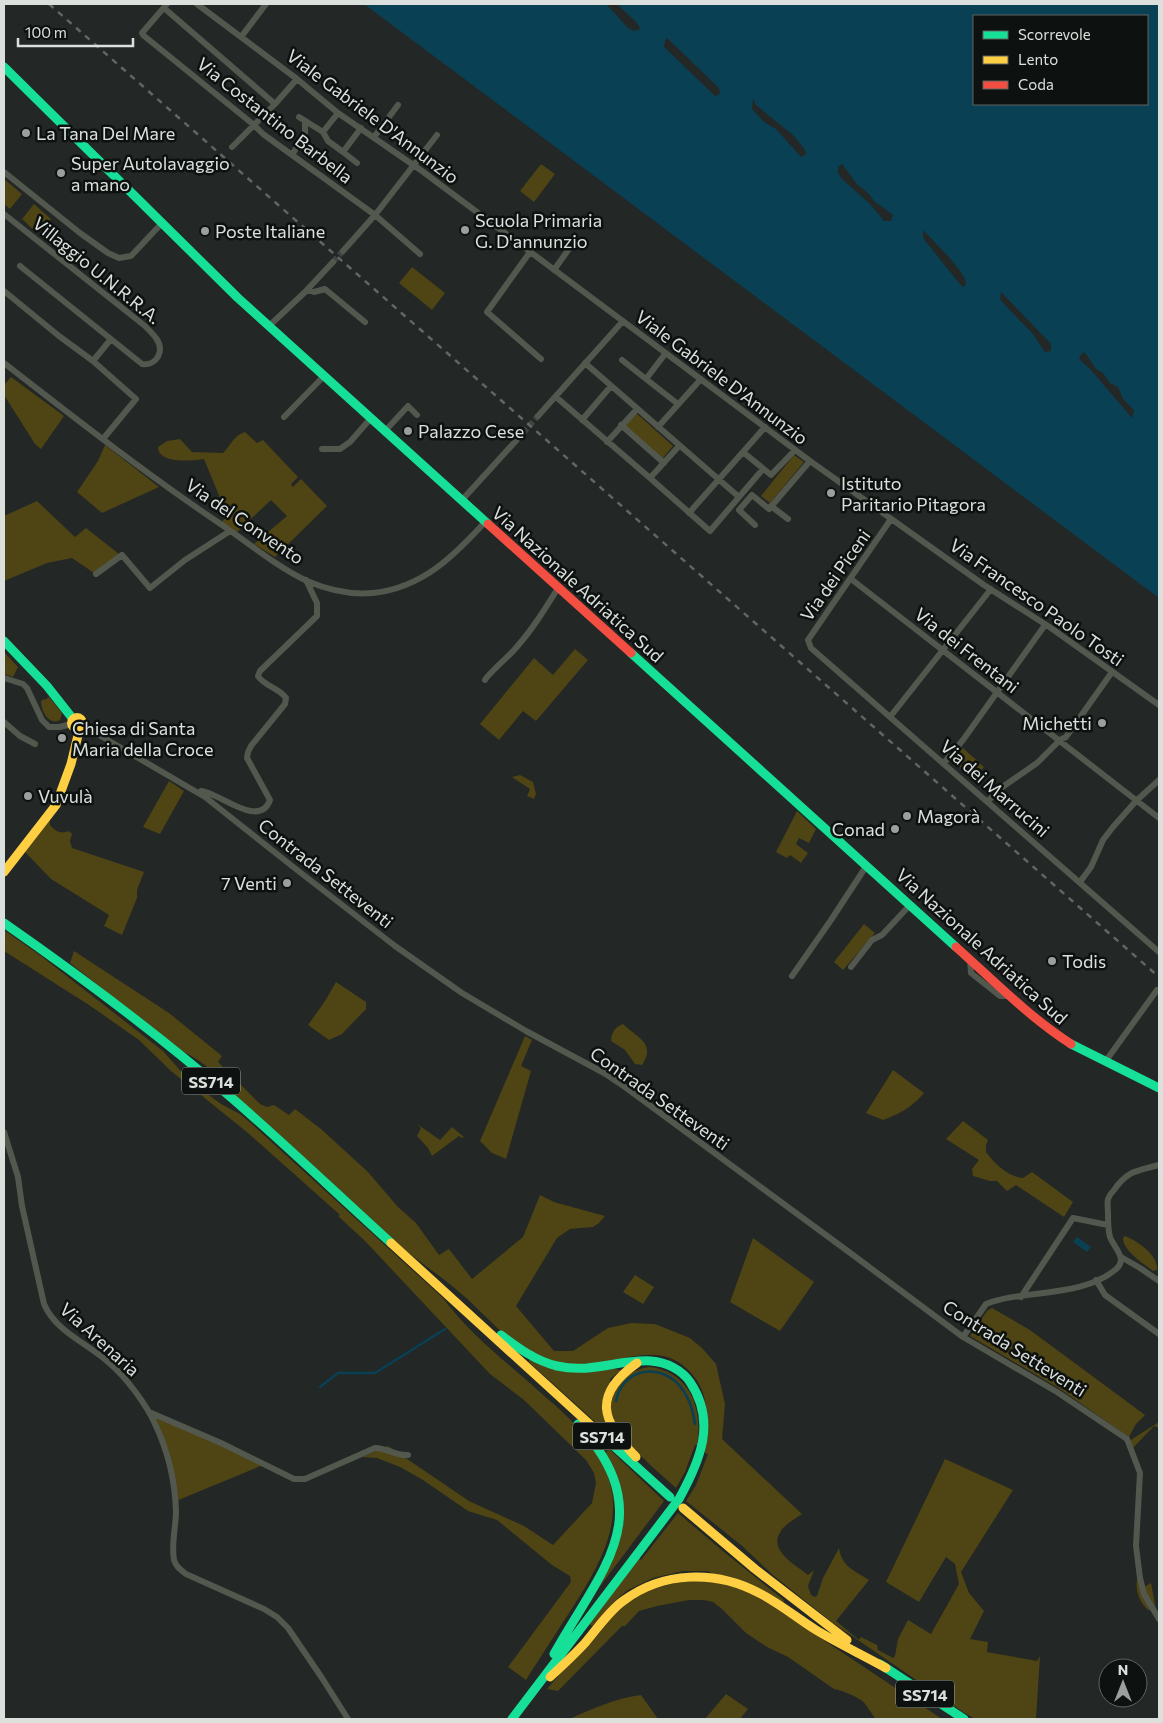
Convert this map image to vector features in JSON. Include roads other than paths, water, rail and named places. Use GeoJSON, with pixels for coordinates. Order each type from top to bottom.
{"type":"FeatureCollection","features":[{"type":"Feature","properties":{"kind":"main road","name":"Via Nazionale Adriatica Sud"},"geometry":{"type":"LineString","coordinates":[[4,67],[220,281],[1010,996],[1051,1031],[1073,1045],[1159,1088]]}},
{"type":"Feature","properties":{"kind":"main road"},"geometry":{"type":"LineString","coordinates":[[4,641],[48,686],[77,724],[72,761],[56,805],[4,872]]}},
{"type":"Feature","properties":{"kind":"main road","name":"SS714"},"geometry":{"type":"LineString","coordinates":[[4,922],[78,976],[194,1067],[267,1130],[670,1497],[668,1487],[621,1442],[608,1418],[607,1402],[611,1386],[622,1373],[639,1362]]}},
{"type":"Feature","properties":{"kind":"main road"},"geometry":{"type":"LineString","coordinates":[[466,1312],[528,1354],[548,1363],[580,1368],[652,1361],[673,1367],[693,1386],[700,1399],[704,1413],[701,1452],[693,1473],[679,1499],[512,1719]]}},
{"type":"Feature","properties":{"kind":"main road"},"geometry":{"type":"LineString","coordinates":[[535,1375],[603,1453],[614,1477],[618,1492],[619,1516],[616,1537],[608,1563],[568,1629],[540,1682]]}},
{"type":"Feature","properties":{"kind":"main road","name":"SS714"},"geometry":{"type":"LineString","coordinates":[[683,1508],[789,1597],[886,1668],[964,1719]]}},
{"type":"Feature","properties":{"kind":"main road"},"geometry":{"type":"LineString","coordinates":[[528,1697],[572,1658],[623,1601],[648,1586],[685,1576],[719,1578],[754,1590],[817,1630],[886,1668]]}},
{"type":"Feature","properties":{"kind":"street","name":"Viale Gabriele D'Annunzio"},"geometry":{"type":"LineString","coordinates":[[197,4],[297,79],[338,113],[414,165],[665,354],[898,524]]}},
{"type":"Feature","properties":{"kind":"street"},"geometry":{"type":"LineString","coordinates":[[241,37],[266,4]]}},
{"type":"Feature","properties":{"kind":"street"},"geometry":{"type":"LineString","coordinates":[[165,6],[274,104]]}},
{"type":"Feature","properties":{"kind":"street","name":"Via Costantino Barbella"},"geometry":{"type":"LineString","coordinates":[[165,6],[142,33],[143,35],[263,134],[375,215],[420,254]]}},
{"type":"Feature","properties":{"kind":"street"},"geometry":{"type":"LineString","coordinates":[[232,147],[297,79]]}},
{"type":"Feature","properties":{"kind":"street"},"geometry":{"type":"LineString","coordinates":[[374,137],[398,105]]}},
{"type":"Feature","properties":{"kind":"street"},"geometry":{"type":"LineString","coordinates":[[323,132],[338,113]]}},
{"type":"Feature","properties":{"kind":"street"},"geometry":{"type":"LineString","coordinates":[[292,155],[306,134],[302,119],[323,132],[328,141],[357,163]]}},
{"type":"Feature","properties":{"kind":"street"},"geometry":{"type":"LineString","coordinates":[[343,152],[361,128]]}},
{"type":"Feature","properties":{"kind":"street"},"geometry":{"type":"LineString","coordinates":[[343,251],[375,215],[437,135]]}},
{"type":"Feature","properties":{"kind":"street"},"geometry":{"type":"LineString","coordinates":[[4,172],[108,254],[119,258],[131,256],[162,223]]}},
{"type":"Feature","properties":{"kind":"street","name":"Villaggio U.N.R.R.A."},"geometry":{"type":"LineString","coordinates":[[4,214],[145,326],[159,344],[159,354],[155,361],[142,364],[20,266]]}},
{"type":"Feature","properties":{"kind":"street"},"geometry":{"type":"LineString","coordinates":[[554,270],[571,246]]}},
{"type":"Feature","properties":{"kind":"street"},"geometry":{"type":"LineString","coordinates":[[530,252],[487,312],[542,359]]}},
{"type":"Feature","properties":{"kind":"street"},"geometry":{"type":"LineString","coordinates":[[269,326],[308,290],[333,262]]}},
{"type":"Feature","properties":{"kind":"street"},"geometry":{"type":"LineString","coordinates":[[308,290],[314,292],[325,289],[365,322]]}},
{"type":"Feature","properties":{"kind":"street"},"geometry":{"type":"LineString","coordinates":[[4,291],[93,361],[136,399],[103,438]]}},
{"type":"Feature","properties":{"kind":"street"},"geometry":{"type":"LineString","coordinates":[[538,416],[623,321]]}},
{"type":"Feature","properties":{"kind":"street"},"geometry":{"type":"LineString","coordinates":[[93,361],[111,339]]}},
{"type":"Feature","properties":{"kind":"street"},"geometry":{"type":"LineString","coordinates":[[646,379],[665,354]]}},
{"type":"Feature","properties":{"kind":"street"},"geometry":{"type":"LineString","coordinates":[[622,360],[678,404]]}},
{"type":"Feature","properties":{"kind":"street","name":"Via del Convento"},"geometry":{"type":"LineString","coordinates":[[4,362],[177,494],[230,531],[306,580],[338,591],[373,593],[409,585],[428,574],[443,562],[485,522]]}},
{"type":"Feature","properties":{"kind":"street"},"geometry":{"type":"LineString","coordinates":[[585,363],[739,497]]}},
{"type":"Feature","properties":{"kind":"street"},"geometry":{"type":"LineString","coordinates":[[284,417],[324,376]]}},
{"type":"Feature","properties":{"kind":"street"},"geometry":{"type":"LineString","coordinates":[[658,427],[700,379]]}},
{"type":"Feature","properties":{"kind":"street"},"geometry":{"type":"LineString","coordinates":[[582,420],[612,386]]}},
{"type":"Feature","properties":{"kind":"street"},"geometry":{"type":"LineString","coordinates":[[556,397],[710,531],[763,469]]}},
{"type":"Feature","properties":{"kind":"street"},"geometry":{"type":"LineString","coordinates":[[385,431],[408,406],[417,415]]}},
{"type":"Feature","properties":{"kind":"street"},"geometry":{"type":"LineString","coordinates":[[607,442],[637,408]]}},
{"type":"Feature","properties":{"kind":"street"},"geometry":{"type":"LineString","coordinates":[[322,449],[340,449],[350,442],[371,418]]}},
{"type":"Feature","properties":{"kind":"street"},"geometry":{"type":"LineString","coordinates":[[621,425],[664,463]]}},
{"type":"Feature","properties":{"kind":"street"},"geometry":{"type":"LineString","coordinates":[[690,513],[765,426]]}},
{"type":"Feature","properties":{"kind":"street"},"geometry":{"type":"LineString","coordinates":[[462,500],[523,433]]}},
{"type":"Feature","properties":{"kind":"street"},"geometry":{"type":"LineString","coordinates":[[650,478],[680,446]]}},
{"type":"Feature","properties":{"kind":"street"},"geometry":{"type":"LineString","coordinates":[[743,452],[772,475],[795,450]]}},
{"type":"Feature","properties":{"kind":"street"},"geometry":{"type":"LineString","coordinates":[[755,525],[739,510],[752,495],[769,509],[810,461]]}},
{"type":"Feature","properties":{"kind":"street"},"geometry":{"type":"LineString","coordinates":[[771,506],[788,519]]}},
{"type":"Feature","properties":{"kind":"street","name":"Via dei Piceni"},"geometry":{"type":"LineString","coordinates":[[810,648],[808,640],[891,520]]}},
{"type":"Feature","properties":{"kind":"street","name":"Via Francesco Paolo Tosti"},"geometry":{"type":"LineString","coordinates":[[898,524],[1159,705]]}},
{"type":"Feature","properties":{"kind":"street"},"geometry":{"type":"LineString","coordinates":[[96,574],[122,555],[150,588],[186,560],[230,531]]}},
{"type":"Feature","properties":{"kind":"street","name":"Via dei Frentani"},"geometry":{"type":"LineString","coordinates":[[851,579],[1159,818]]}},
{"type":"Feature","properties":{"kind":"street"},"geometry":{"type":"LineString","coordinates":[[194,790],[214,795],[242,809],[253,811],[263,809],[268,805],[270,800],[248,758],[248,752],[284,704],[286,698],[281,692],[260,680],[258,676],[260,671],[317,616],[317,603],[306,580]]}},
{"type":"Feature","properties":{"kind":"street"},"geometry":{"type":"LineString","coordinates":[[485,680],[515,650],[540,618],[558,588]]}},
{"type":"Feature","properties":{"kind":"street"},"geometry":{"type":"LineString","coordinates":[[890,717],[990,589]]}},
{"type":"Feature","properties":{"kind":"street"},"geometry":{"type":"LineString","coordinates":[[944,763],[963,740],[1045,625]]}},
{"type":"Feature","properties":{"kind":"street","name":"Via dei Marrucini"},"geometry":{"type":"LineString","coordinates":[[810,648],[988,801],[1159,952]]}},
{"type":"Feature","properties":{"kind":"street"},"geometry":{"type":"LineString","coordinates":[[988,801],[1001,788],[1037,763],[1060,740],[1066,737],[1112,672]]}},
{"type":"Feature","properties":{"kind":"street"},"geometry":{"type":"LineString","coordinates":[[4,678],[16,681],[27,688],[42,720],[48,727],[77,724]]}},
{"type":"Feature","properties":{"kind":"street"},"geometry":{"type":"LineString","coordinates":[[4,722],[20,736],[35,744]]}},
{"type":"Feature","properties":{"kind":"street","name":"Contrada Setteventi"},"geometry":{"type":"LineString","coordinates":[[77,724],[88,732],[99,735],[194,790],[395,946],[462,993],[624,1087],[853,1254],[963,1337],[1057,1392],[1128,1441],[1140,1473],[1136,1546],[1140,1578],[1144,1594],[1159,1619]]}},
{"type":"Feature","properties":{"kind":"street"},"geometry":{"type":"LineString","coordinates":[[1080,882],[1091,867],[1103,840],[1113,827],[1136,801],[1159,780]]}},
{"type":"Feature","properties":{"kind":"street"},"geometry":{"type":"LineString","coordinates":[[792,976],[866,865]]}},
{"type":"Feature","properties":{"kind":"street"},"geometry":{"type":"LineString","coordinates":[[851,967],[872,940],[882,935],[910,905]]}},
{"type":"Feature","properties":{"kind":"street"},"geometry":{"type":"LineString","coordinates":[[1105,1062],[1157,990]]}},
{"type":"Feature","properties":{"kind":"street","name":"Via Arenaria"},"geometry":{"type":"LineString","coordinates":[[4,1132],[18,1176],[22,1206],[44,1304],[49,1316],[58,1325],[109,1362],[130,1386],[156,1424],[171,1472],[176,1512],[174,1552],[175,1562],[179,1569],[186,1574],[264,1608],[277,1617],[288,1628],[348,1719]]}},
{"type":"Feature","properties":{"kind":"street"},"geometry":{"type":"LineString","coordinates":[[963,1337],[986,1304],[1069,1289],[1096,1280],[1114,1271],[1118,1267],[1121,1257],[1110,1236],[1108,1198],[1121,1180],[1130,1173],[1159,1165]]}},
{"type":"Feature","properties":{"kind":"street"},"geometry":{"type":"LineString","coordinates":[[1021,1297],[1073,1218],[1108,1225]]}},
{"type":"Feature","properties":{"kind":"street"},"geometry":{"type":"LineString","coordinates":[[1121,1257],[1159,1281]]}},
{"type":"Feature","properties":{"kind":"street"},"geometry":{"type":"LineString","coordinates":[[1096,1280],[1105,1295],[1159,1334]]}},
{"type":"Feature","properties":{"kind":"street"},"geometry":{"type":"LineString","coordinates":[[149,1412],[221,1443],[294,1478],[305,1479],[374,1448],[384,1448],[401,1456],[408,1455]]}},
{"type":"Feature","properties":{"kind":"water"},"geometry":{"type":"Polygon","coordinates":[[[364,4],[1159,4],[1159,598],[364,4]]]}},
{"type":"Feature","properties":{"kind":"water"},"geometry":{"type":"Polygon","coordinates":[[[1077,1237],[1091,1247],[1087,1252],[1073,1242],[1077,1237]]]}},
{"type":"Feature","properties":{"kind":"waterway"},"geometry":{"type":"LineString","coordinates":[[320,1387],[338,1373],[375,1373],[445,1329]]}},
{"type":"Feature","properties":{"kind":"waterway"},"geometry":{"type":"LineString","coordinates":[[616,1401],[625,1382],[633,1376],[642,1372],[661,1373],[679,1385],[688,1398],[695,1424]]}},
{"type":"Feature","properties":{"kind":"tunnel"},"geometry":{"type":"LineString","coordinates":[[333,262],[343,251]]}},
{"type":"Feature","properties":{"kind":"tunnel"},"geometry":{"type":"LineString","coordinates":[[523,433],[538,416]]}},
{"type":"Feature","properties":{"kind":"railway"},"geometry":{"type":"LineString","coordinates":[[49,4],[1159,977]]}},
{"type":"Feature","properties":{"kind":"place","name":"La Tana Del Mare"},"geometry":{"type":"Point","coordinates":[26,133]}},
{"type":"Feature","properties":{"kind":"place","name":"Super Autolavaggio a mano"},"geometry":{"type":"Point","coordinates":[61,173]}},
{"type":"Feature","properties":{"kind":"place","name":"Scuola Primaria G. D'annunzio"},"geometry":{"type":"Point","coordinates":[465,230]}},
{"type":"Feature","properties":{"kind":"place","name":"Poste Italiane"},"geometry":{"type":"Point","coordinates":[205,231]}},
{"type":"Feature","properties":{"kind":"place","name":"Palazzo Cese"},"geometry":{"type":"Point","coordinates":[408,431]}},
{"type":"Feature","properties":{"kind":"place","name":"Istituto Paritario Pitagora"},"geometry":{"type":"Point","coordinates":[831,493]}},
{"type":"Feature","properties":{"kind":"place","name":"Michetti"},"geometry":{"type":"Point","coordinates":[1102,723]}},
{"type":"Feature","properties":{"kind":"place","name":"Chiesa di Santa Maria della Croce"},"geometry":{"type":"Point","coordinates":[62,738]}},
{"type":"Feature","properties":{"kind":"place","name":"Vuvulà"},"geometry":{"type":"Point","coordinates":[28,796]}},
{"type":"Feature","properties":{"kind":"place","name":"Magorà"},"geometry":{"type":"Point","coordinates":[907,816]}},
{"type":"Feature","properties":{"kind":"place","name":"Conad"},"geometry":{"type":"Point","coordinates":[895,829]}},
{"type":"Feature","properties":{"kind":"place","name":"7 Venti"},"geometry":{"type":"Point","coordinates":[287,883]}},
{"type":"Feature","properties":{"kind":"place","name":"Todis"},"geometry":{"type":"Point","coordinates":[1052,961]}}]}
